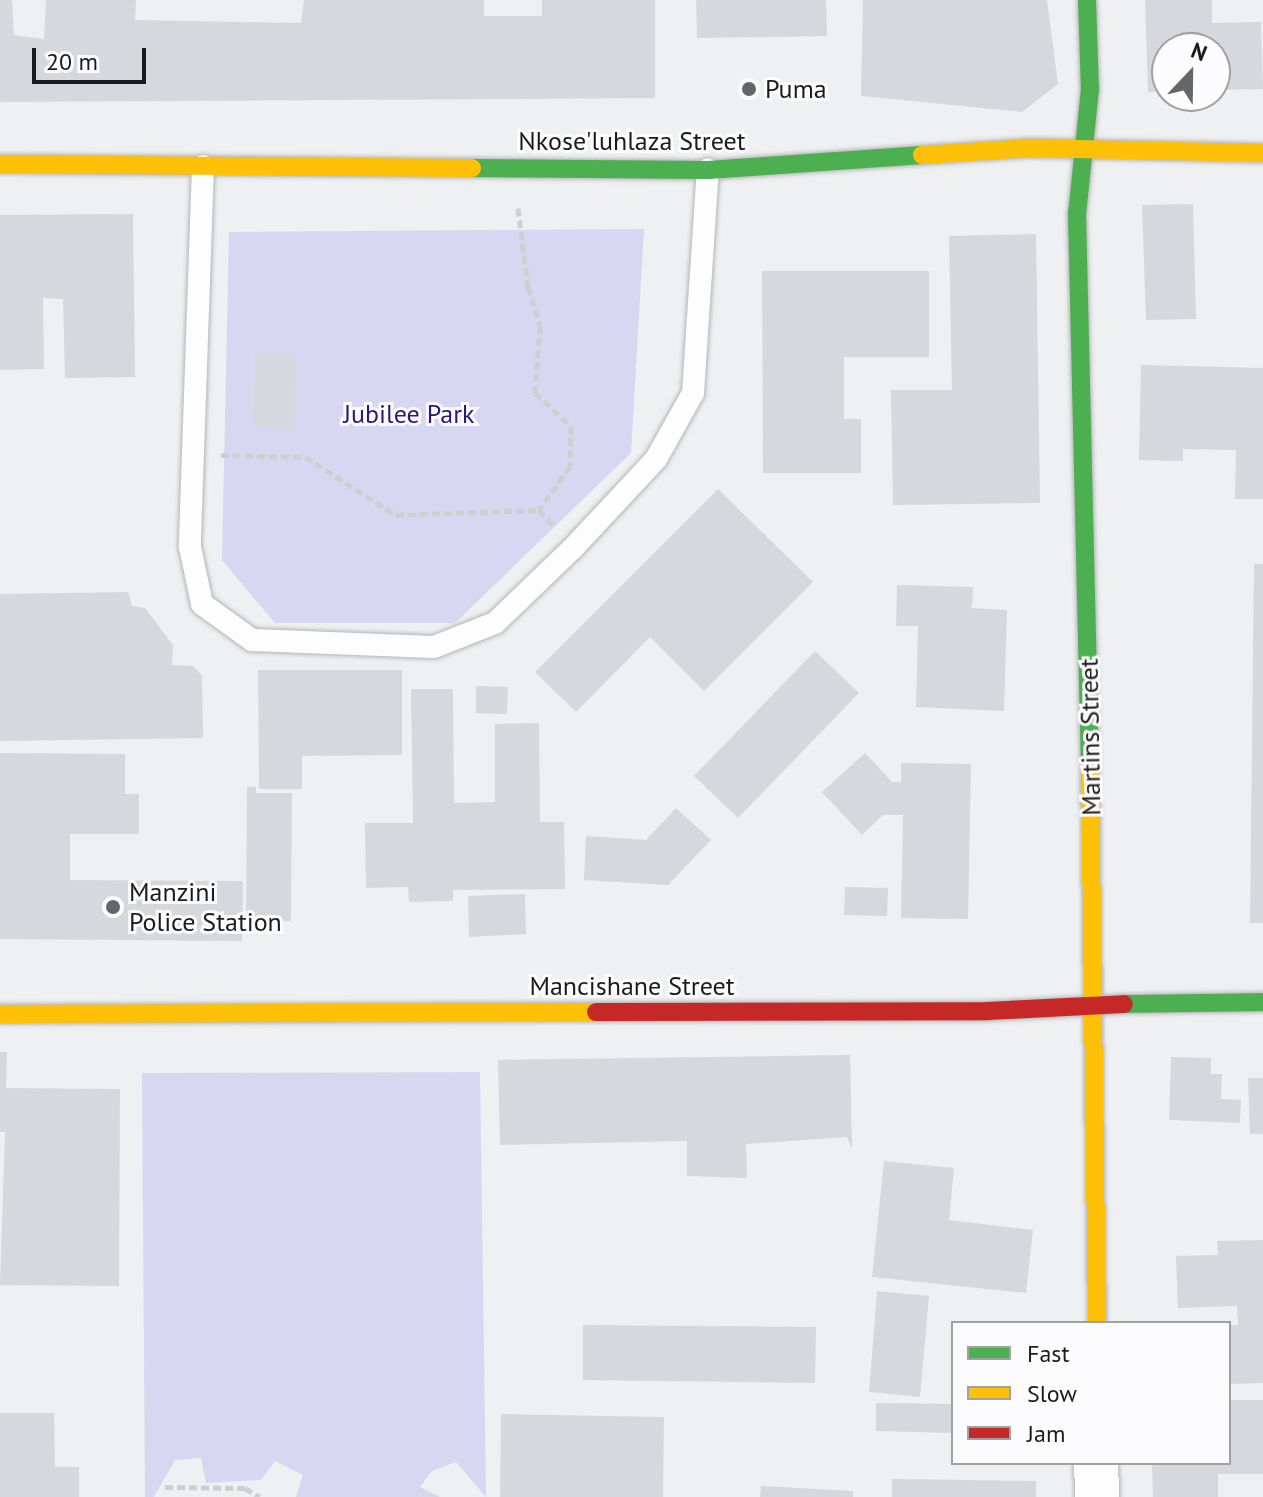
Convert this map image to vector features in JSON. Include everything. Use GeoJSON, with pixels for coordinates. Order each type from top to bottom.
{"type":"FeatureCollection","features":[{"type":"Feature","properties":{"kind":"street","name":"Martins Street"},"geometry":{"type":"LineString","coordinates":[[1087,0],[1090,89],[1077,214],[1096,1004],[1097,1321]]}},
{"type":"Feature","properties":{"kind":"street","name":"Nkose'luhlaza Street"},"geometry":{"type":"LineString","coordinates":[[0,164],[708,170],[1029,148],[1083,152],[1263,153]]}},
{"type":"Feature","properties":{"kind":"street","name":"Mancishane Street"},"geometry":{"type":"LineString","coordinates":[[0,1014],[973,1012],[1096,1004],[1263,1002]]}},
{"type":"Feature","properties":{"kind":"street"},"geometry":{"type":"LineString","coordinates":[[1096,1465],[1097,1497]]}},
{"type":"Feature","properties":{"kind":"lane"},"geometry":{"type":"LineString","coordinates":[[203,166],[190,547],[202,604],[252,640],[434,647],[495,623],[574,547],[656,459],[693,393],[708,170]]}},
{"type":"Feature","properties":{"kind":"path"},"geometry":{"type":"LineString","coordinates":[[513,167],[528,287],[540,326],[535,393],[571,426],[570,466],[539,510]]}},
{"type":"Feature","properties":{"kind":"path"},"geometry":{"type":"LineString","coordinates":[[194,454],[305,457],[396,515],[539,510],[574,547]]}},
{"type":"Feature","properties":{"kind":"path"},"geometry":{"type":"LineString","coordinates":[[165,1487],[245,1488],[260,1497]]}},
{"type":"Feature","properties":{"kind":"green space","name":"Jubilee Park"},"geometry":{"type":"Polygon","coordinates":[[[644,229],[631,453],[455,623],[275,623],[222,560],[229,232],[644,229]]]}},
{"type":"Feature","properties":{"kind":"green space"},"geometry":{"type":"Polygon","coordinates":[[[480,1072],[486,1497],[456,1462],[432,1471],[420,1487],[440,1497],[296,1497],[303,1475],[275,1461],[261,1480],[206,1483],[201,1458],[175,1460],[154,1497],[145,1497],[142,1073],[480,1072]]]}},
{"type":"Feature","properties":{"kind":"building"},"geometry":{"type":"Polygon","coordinates":[[[0,0],[12,0],[14,35],[44,39],[46,0],[136,0],[135,20],[301,23],[304,0],[484,0],[484,16],[542,16],[542,0],[655,0],[655,98],[0,102],[0,0]]]}},
{"type":"Feature","properties":{"kind":"building"},"geometry":{"type":"Polygon","coordinates":[[[696,0],[826,0],[827,36],[697,38],[696,0]]]}},
{"type":"Feature","properties":{"kind":"building"},"geometry":{"type":"Polygon","coordinates":[[[863,0],[1047,0],[1058,84],[1022,112],[861,96],[863,0]]]}},
{"type":"Feature","properties":{"kind":"building"},"geometry":{"type":"Polygon","coordinates":[[[1145,0],[1212,0],[1212,23],[1261,22],[1263,89],[1231,90],[1231,32],[1151,32],[1151,92],[1148,92],[1145,0]]]}},
{"type":"Feature","properties":{"kind":"building"},"geometry":{"type":"Polygon","coordinates":[[[1193,204],[1196,319],[1146,320],[1142,205],[1193,204]]]}},
{"type":"Feature","properties":{"kind":"building"},"geometry":{"type":"Polygon","coordinates":[[[133,214],[135,377],[65,378],[63,299],[43,298],[44,369],[0,370],[0,215],[133,214]]]}},
{"type":"Feature","properties":{"kind":"building"},"geometry":{"type":"Polygon","coordinates":[[[1036,234],[1040,503],[893,505],[891,390],[952,390],[949,236],[1036,234]]]}},
{"type":"Feature","properties":{"kind":"building"},"geometry":{"type":"Polygon","coordinates":[[[762,271],[929,271],[929,357],[844,357],[844,419],[861,419],[861,473],[763,473],[762,271]]]}},
{"type":"Feature","properties":{"kind":"building"},"geometry":{"type":"Polygon","coordinates":[[[255,353],[297,355],[294,429],[253,427],[255,353]]]}},
{"type":"Feature","properties":{"kind":"building"},"geometry":{"type":"Polygon","coordinates":[[[1141,365],[1263,368],[1263,499],[1235,499],[1236,450],[1183,449],[1183,461],[1139,460],[1141,365]]]}},
{"type":"Feature","properties":{"kind":"building"},"geometry":{"type":"Polygon","coordinates":[[[718,489],[813,582],[704,691],[650,637],[576,712],[535,672],[718,489]]]}},
{"type":"Feature","properties":{"kind":"building"},"geometry":{"type":"Polygon","coordinates":[[[1254,564],[1263,564],[1263,923],[1250,923],[1254,564]]]}},
{"type":"Feature","properties":{"kind":"building"},"geometry":{"type":"Polygon","coordinates":[[[897,585],[973,587],[972,608],[1007,610],[1004,711],[916,707],[918,626],[896,626],[897,585]]]}},
{"type":"Feature","properties":{"kind":"building"},"geometry":{"type":"Polygon","coordinates":[[[128,592],[132,606],[145,608],[173,645],[172,665],[193,666],[202,676],[203,738],[0,741],[0,594],[128,592]]]}},
{"type":"Feature","properties":{"kind":"building"},"geometry":{"type":"Polygon","coordinates":[[[815,651],[859,693],[738,818],[694,776],[815,651]]]}},
{"type":"Feature","properties":{"kind":"building"},"geometry":{"type":"Polygon","coordinates":[[[258,670],[402,670],[402,755],[302,756],[302,789],[259,789],[258,670]]]}},
{"type":"Feature","properties":{"kind":"building"},"geometry":{"type":"Polygon","coordinates":[[[476,686],[508,687],[507,714],[476,713],[476,686]]]}},
{"type":"Feature","properties":{"kind":"building"},"geometry":{"type":"Polygon","coordinates":[[[411,689],[453,689],[454,803],[495,802],[495,724],[539,723],[540,822],[564,822],[565,889],[453,890],[453,901],[409,902],[408,887],[366,888],[365,823],[413,823],[411,689]]]}},
{"type":"Feature","properties":{"kind":"building"},"geometry":{"type":"Polygon","coordinates":[[[0,753],[125,754],[125,794],[139,794],[139,834],[70,834],[70,880],[243,881],[242,941],[0,939],[0,753]]]}},
{"type":"Feature","properties":{"kind":"building"},"geometry":{"type":"Polygon","coordinates":[[[865,753],[892,782],[901,782],[901,763],[971,764],[968,919],[901,918],[903,815],[883,815],[862,835],[822,792],[865,753]]]}},
{"type":"Feature","properties":{"kind":"building"},"geometry":{"type":"Polygon","coordinates":[[[247,787],[256,787],[256,793],[292,793],[291,921],[246,921],[247,787]]]}},
{"type":"Feature","properties":{"kind":"building"},"geometry":{"type":"Polygon","coordinates":[[[676,808],[711,840],[668,885],[584,880],[586,836],[646,840],[676,808]]]}},
{"type":"Feature","properties":{"kind":"building"},"geometry":{"type":"Polygon","coordinates":[[[845,887],[888,888],[887,916],[844,915],[845,887]]]}},
{"type":"Feature","properties":{"kind":"building"},"geometry":{"type":"Polygon","coordinates":[[[525,894],[526,934],[469,937],[468,896],[525,894]]]}},
{"type":"Feature","properties":{"kind":"building"},"geometry":{"type":"Polygon","coordinates":[[[0,1052],[7,1052],[6,1088],[120,1089],[119,1286],[0,1285],[5,1132],[0,1132],[0,1052]]]}},
{"type":"Feature","properties":{"kind":"building"},"geometry":{"type":"Polygon","coordinates":[[[850,1055],[852,1149],[847,1137],[746,1144],[747,1178],[687,1176],[687,1141],[500,1145],[498,1060],[850,1055]]]}},
{"type":"Feature","properties":{"kind":"building"},"geometry":{"type":"Polygon","coordinates":[[[1171,1057],[1211,1058],[1211,1074],[1222,1074],[1221,1099],[1241,1100],[1240,1123],[1169,1120],[1171,1057]]]}},
{"type":"Feature","properties":{"kind":"building"},"geometry":{"type":"Polygon","coordinates":[[[1248,1078],[1263,1078],[1263,1134],[1250,1134],[1248,1078]]]}},
{"type":"Feature","properties":{"kind":"building"},"geometry":{"type":"Polygon","coordinates":[[[884,1161],[954,1168],[949,1220],[1033,1230],[1026,1293],[872,1277],[884,1161]]]}},
{"type":"Feature","properties":{"kind":"building"},"geometry":{"type":"Polygon","coordinates":[[[1263,1240],[1263,1383],[1231,1384],[1231,1325],[1238,1325],[1237,1306],[1178,1308],[1176,1256],[1218,1255],[1217,1241],[1263,1240]]]}},
{"type":"Feature","properties":{"kind":"building"},"geometry":{"type":"Polygon","coordinates":[[[877,1291],[929,1296],[920,1397],[869,1392],[877,1291]]]}},
{"type":"Feature","properties":{"kind":"building"},"geometry":{"type":"Polygon","coordinates":[[[583,1325],[816,1327],[815,1383],[583,1380],[583,1325]]]}},
{"type":"Feature","properties":{"kind":"building"},"geometry":{"type":"Polygon","coordinates":[[[1231,1400],[1263,1400],[1263,1474],[1218,1474],[1218,1497],[1153,1497],[1152,1465],[1231,1465],[1231,1400]]]}},
{"type":"Feature","properties":{"kind":"building"},"geometry":{"type":"Polygon","coordinates":[[[876,1403],[951,1404],[951,1433],[876,1431],[876,1403]]]}},
{"type":"Feature","properties":{"kind":"building"},"geometry":{"type":"Polygon","coordinates":[[[0,1413],[54,1413],[55,1467],[79,1467],[79,1497],[0,1497],[0,1413]]]}},
{"type":"Feature","properties":{"kind":"building"},"geometry":{"type":"Polygon","coordinates":[[[501,1414],[664,1417],[663,1497],[500,1497],[501,1414]]]}},
{"type":"Feature","properties":{"kind":"building"},"geometry":{"type":"Polygon","coordinates":[[[892,1479],[1036,1481],[1036,1497],[892,1497],[892,1479]]]}},
{"type":"Feature","properties":{"kind":"building"},"geometry":{"type":"Polygon","coordinates":[[[761,1486],[853,1491],[853,1497],[760,1497],[761,1486]]]}},
{"type":"Feature","properties":{"kind":"traffic: fast"},"geometry":{"type":"LineString","coordinates":[[1087,0],[1090,89],[1077,214],[1090,765]]}},
{"type":"Feature","properties":{"kind":"traffic: fast"},"geometry":{"type":"LineString","coordinates":[[472,168],[708,170],[922,155]]}},
{"type":"Feature","properties":{"kind":"traffic: fast"},"geometry":{"type":"LineString","coordinates":[[1124,1004],[1263,1002]]}},
{"type":"Feature","properties":{"kind":"traffic: slow"},"geometry":{"type":"LineString","coordinates":[[922,155],[1029,148],[1263,153]]}},
{"type":"Feature","properties":{"kind":"traffic: slow"},"geometry":{"type":"LineString","coordinates":[[0,164],[472,168]]}},
{"type":"Feature","properties":{"kind":"traffic: slow"},"geometry":{"type":"LineString","coordinates":[[1090,765],[1097,1321]]}},
{"type":"Feature","properties":{"kind":"traffic: slow"},"geometry":{"type":"LineString","coordinates":[[0,1014],[596,1012]]}},
{"type":"Feature","properties":{"kind":"traffic: jam"},"geometry":{"type":"LineString","coordinates":[[596,1012],[988,1011],[1124,1004]]}},
{"type":"Feature","properties":{"kind":"place","name":"Puma"},"geometry":{"type":"Point","coordinates":[749,89]}},
{"type":"Feature","properties":{"kind":"place","name":"Manzini Police Station"},"geometry":{"type":"Point","coordinates":[113,907]}}]}
